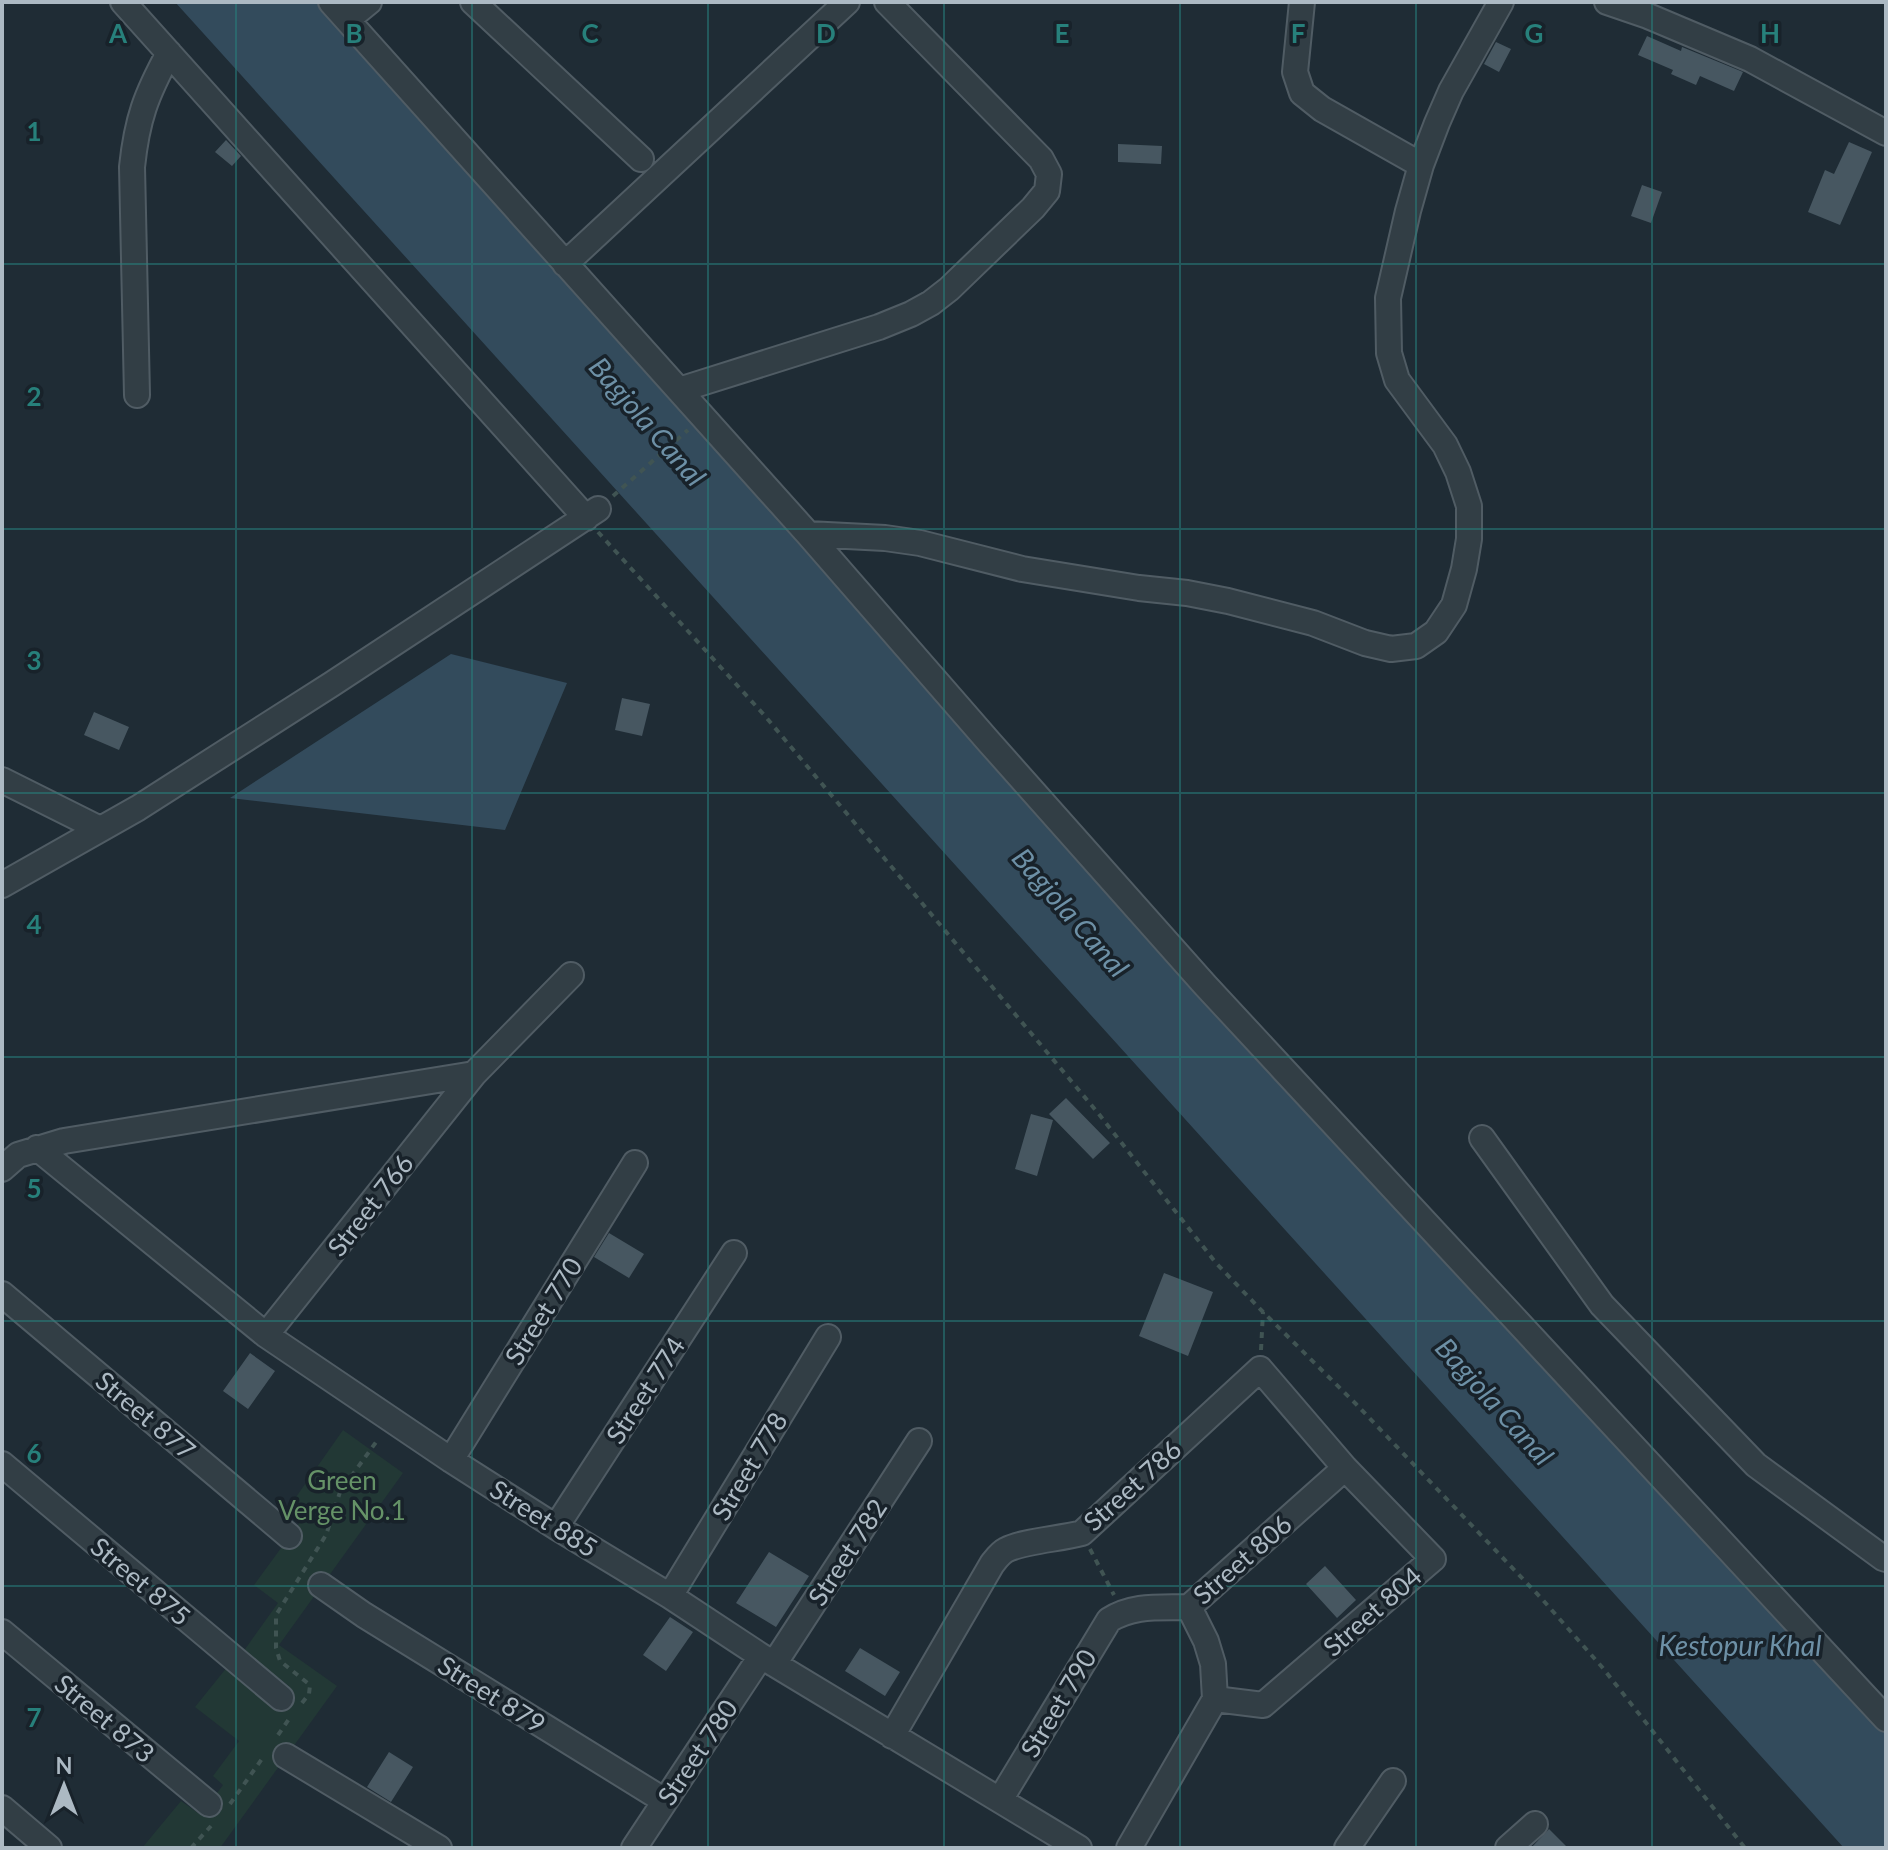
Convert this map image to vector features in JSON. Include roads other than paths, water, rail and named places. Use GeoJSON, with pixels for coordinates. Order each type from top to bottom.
{"type":"FeatureCollection","features":[{"type":"Feature","properties":{"kind":"street"},"geometry":{"type":"LineString","coordinates":[[2,885],[138,808],[592,514],[123,2]]}},
{"type":"Feature","properties":{"kind":"street"},"geometry":{"type":"LineString","coordinates":[[369,2],[339,11],[679,390],[697,421],[808,534],[1205,985],[1886,1719]]}},
{"type":"Feature","properties":{"kind":"street"},"geometry":{"type":"LineString","coordinates":[[473,2],[641,159]]}},
{"type":"Feature","properties":{"kind":"street"},"geometry":{"type":"LineString","coordinates":[[565,264],[847,2]]}},
{"type":"Feature","properties":{"kind":"street"},"geometry":{"type":"LineString","coordinates":[[679,390],[879,327],[921,309],[949,289],[1047,191],[1049,174],[1041,159],[887,2]]}},
{"type":"Feature","properties":{"kind":"street"},"geometry":{"type":"LineString","coordinates":[[1302,2],[1295,72],[1302,93],[1322,109],[1421,165]]}},
{"type":"Feature","properties":{"kind":"street"},"geometry":{"type":"LineString","coordinates":[[808,534],[920,543],[1022,569],[1228,601],[1313,623],[1365,643],[1391,649],[1416,646],[1436,632],[1454,605],[1464,569],[1469,539],[1469,506],[1445,445],[1397,380],[1389,353],[1388,298],[1421,165],[1451,91],[1501,2]]}},
{"type":"Feature","properties":{"kind":"street"},"geometry":{"type":"LineString","coordinates":[[1613,3],[1750,59],[1886,133]]}},
{"type":"Feature","properties":{"kind":"street"},"geometry":{"type":"LineString","coordinates":[[137,395],[132,167],[141,112],[169,53]]}},
{"type":"Feature","properties":{"kind":"street"},"geometry":{"type":"LineString","coordinates":[[2,780],[100,829]]}},
{"type":"Feature","properties":{"kind":"street","name":"Street 766"},"geometry":{"type":"LineString","coordinates":[[266,1335],[474,1074],[571,975]]}},
{"type":"Feature","properties":{"kind":"street"},"geometry":{"type":"LineString","coordinates":[[2,1169],[18,1155],[64,1141],[474,1074]]}},
{"type":"Feature","properties":{"kind":"street"},"geometry":{"type":"LineString","coordinates":[[1482,1138],[1613,1317],[1756,1465],[1886,1559]]}},
{"type":"Feature","properties":{"kind":"street","name":"Street 885"},"geometry":{"type":"LineString","coordinates":[[37,1148],[266,1335],[451,1460],[768,1660],[1079,1848]]}},
{"type":"Feature","properties":{"kind":"street","name":"Street 770"},"geometry":{"type":"LineString","coordinates":[[451,1460],[635,1163]]}},
{"type":"Feature","properties":{"kind":"street","name":"Street 774"},"geometry":{"type":"LineString","coordinates":[[556,1527],[734,1253]]}},
{"type":"Feature","properties":{"kind":"street","name":"Street 877"},"geometry":{"type":"LineString","coordinates":[[2,1294],[289,1536]]}},
{"type":"Feature","properties":{"kind":"street","name":"Street 778"},"geometry":{"type":"LineString","coordinates":[[670,1596],[828,1337]]}},
{"type":"Feature","properties":{"kind":"street","name":"Street 804"},"geometry":{"type":"LineString","coordinates":[[1215,1699],[1263,1705],[1433,1559],[1345,1468],[1260,1369]]}},
{"type":"Feature","properties":{"kind":"street","name":"Street 786"},"geometry":{"type":"LineString","coordinates":[[892,1736],[992,1564],[1003,1551],[1018,1545],[1082,1533],[1260,1369]]}},
{"type":"Feature","properties":{"kind":"street","name":"Street 782"},"geometry":{"type":"LineString","coordinates":[[768,1660],[919,1441]]}},
{"type":"Feature","properties":{"kind":"street","name":"Street 875"},"geometry":{"type":"LineString","coordinates":[[2,1464],[281,1698]]}},
{"type":"Feature","properties":{"kind":"street","name":"Street 806"},"geometry":{"type":"LineString","coordinates":[[1123,1611],[1189,1607],[1345,1468]]}},
{"type":"Feature","properties":{"kind":"street","name":"Street 879"},"geometry":{"type":"LineString","coordinates":[[321,1585],[364,1615],[665,1801]]}},
{"type":"Feature","properties":{"kind":"street"},"geometry":{"type":"LineString","coordinates":[[1129,1848],[1215,1699],[1213,1664],[1206,1641],[1189,1607]]}},
{"type":"Feature","properties":{"kind":"street","name":"Street 790"},"geometry":{"type":"LineString","coordinates":[[1000,1800],[1109,1620],[1123,1611]]}},
{"type":"Feature","properties":{"kind":"street","name":"Street 873"},"geometry":{"type":"LineString","coordinates":[[2,1632],[215,1813]]}},
{"type":"Feature","properties":{"kind":"street","name":"Street 780"},"geometry":{"type":"LineString","coordinates":[[634,1848],[768,1660]]}},
{"type":"Feature","properties":{"kind":"street"},"geometry":{"type":"LineString","coordinates":[[274,1752],[439,1848]]}},
{"type":"Feature","properties":{"kind":"street"},"geometry":{"type":"LineString","coordinates":[[1347,1848],[1393,1781]]}},
{"type":"Feature","properties":{"kind":"street"},"geometry":{"type":"LineString","coordinates":[[2,1808],[49,1848]]}},
{"type":"Feature","properties":{"kind":"street"},"geometry":{"type":"LineString","coordinates":[[1508,1848],[1535,1824]]}},
{"type":"Feature","properties":{"kind":"water","name":"Kestopur Khal"},"geometry":{"type":"Polygon","coordinates":[[[175,2],[335,2],[1886,1718],[1886,1848],[1844,1848],[175,2]]]}},
{"type":"Feature","properties":{"kind":"water"},"geometry":{"type":"Polygon","coordinates":[[[451,654],[567,683],[505,830],[230,798],[451,654]]]}},
{"type":"Feature","properties":{"kind":"water label","name":"Bagjola Canal"},"geometry":{"type":"Point","coordinates":[648,421]}},
{"type":"Feature","properties":{"kind":"water label","name":"Bagjola Canal"},"geometry":{"type":"Point","coordinates":[1071,912]}},
{"type":"Feature","properties":{"kind":"water label","name":"Bagjola Canal"},"geometry":{"type":"Point","coordinates":[1495,1401]}},
{"type":"Feature","properties":{"kind":"park label","name":"Green Verge No.1"},"geometry":{"type":"Point","coordinates":[342,1495]}}]}
